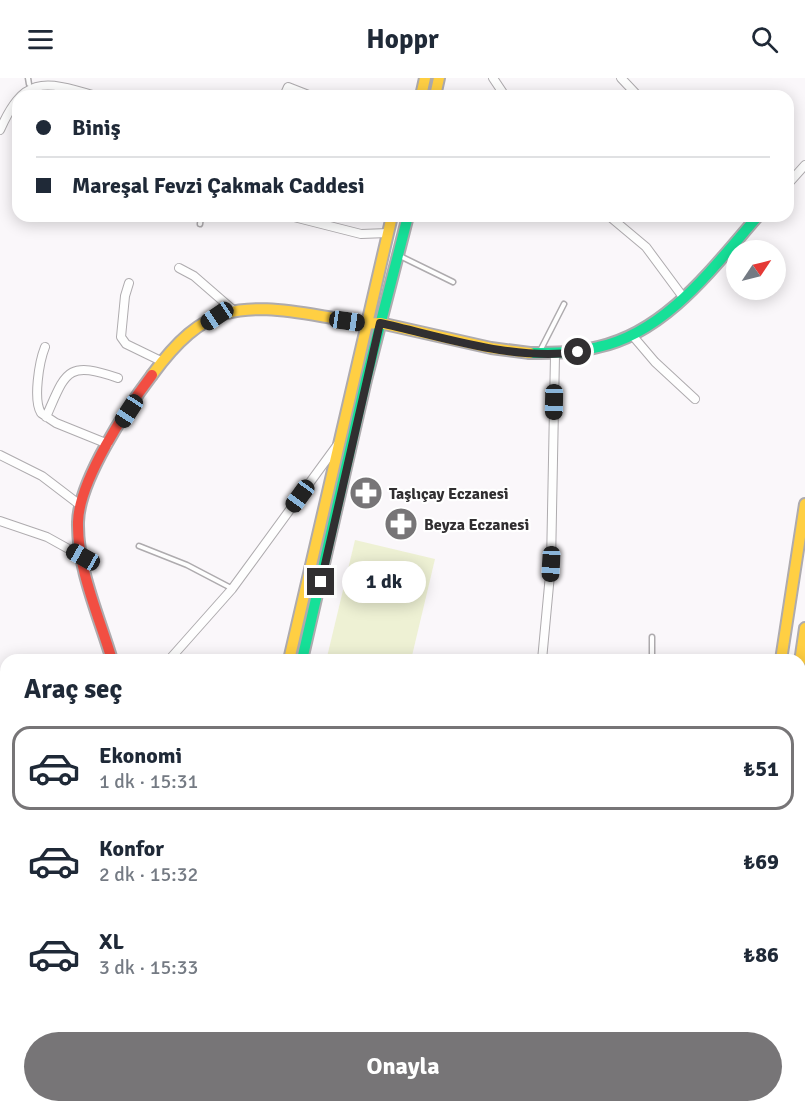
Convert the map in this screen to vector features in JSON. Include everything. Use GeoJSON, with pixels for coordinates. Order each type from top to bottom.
{"type":"FeatureCollection","features":[{"type":"Feature","properties":{"kind":"main road"},"geometry":{"type":"LineString","coordinates":[[290,654],[391,222]]}},
{"type":"Feature","properties":{"kind":"main road"},"geometry":{"type":"LineString","coordinates":[[303,654],[380,323],[407,222]]}},
{"type":"Feature","properties":{"kind":"main road"},"geometry":{"type":"LineString","coordinates":[[110,654],[78,537],[80,505],[108,444],[161,361],[188,336],[232,309],[257,309],[367,324],[380,323],[487,347],[555,355],[578,352],[632,335],[667,312],[749,222]]}},
{"type":"Feature","properties":{"kind":"main road"},"geometry":{"type":"LineString","coordinates":[[782,654],[805,504]]}},
{"type":"Feature","properties":{"kind":"main road"},"geometry":{"type":"LineString","coordinates":[[801,654],[805,628]]}},
{"type":"Feature","properties":{"kind":"street"},"geometry":{"type":"LineString","coordinates":[[621,78],[632,90]]}},
{"type":"Feature","properties":{"kind":"street"},"geometry":{"type":"LineString","coordinates":[[28,81],[48,83],[74,90]]}},
{"type":"Feature","properties":{"kind":"street"},"geometry":{"type":"LineString","coordinates":[[0,128],[12,104]]}},
{"type":"Feature","properties":{"kind":"street"},"geometry":{"type":"LineString","coordinates":[[794,177],[805,165]]}},
{"type":"Feature","properties":{"kind":"street"},"geometry":{"type":"LineString","coordinates":[[314,222],[361,234],[388,233]]}},
{"type":"Feature","properties":{"kind":"street"},"geometry":{"type":"LineString","coordinates":[[616,222],[646,247],[683,297]]}},
{"type":"Feature","properties":{"kind":"street"},"geometry":{"type":"LineString","coordinates":[[179,268],[194,276],[232,309]]}},
{"type":"Feature","properties":{"kind":"street"},"geometry":{"type":"LineString","coordinates":[[129,283],[125,296],[121,337],[126,344],[161,361]]}},
{"type":"Feature","properties":{"kind":"street"},"geometry":{"type":"LineString","coordinates":[[632,335],[655,362],[695,399]]}},
{"type":"Feature","properties":{"kind":"street"},"geometry":{"type":"LineString","coordinates":[[45,347],[39,365],[38,409],[46,417],[108,444]]}},
{"type":"Feature","properties":{"kind":"street"},"geometry":{"type":"LineString","coordinates":[[543,654],[551,564],[555,355]]}},
{"type":"Feature","properties":{"kind":"street"},"geometry":{"type":"LineString","coordinates":[[46,417],[60,387],[71,372],[93,369],[118,378]]}},
{"type":"Feature","properties":{"kind":"street"},"geometry":{"type":"LineString","coordinates":[[174,654],[232,589],[340,440]]}},
{"type":"Feature","properties":{"kind":"street"},"geometry":{"type":"LineString","coordinates":[[0,455],[42,476],[80,505]]}},
{"type":"Feature","properties":{"kind":"street"},"geometry":{"type":"LineString","coordinates":[[0,521],[47,537],[83,557]]}},
{"type":"Feature","properties":{"kind":"lane"},"geometry":{"type":"LineString","coordinates":[[399,256],[453,282]]}},
{"type":"Feature","properties":{"kind":"lane"},"geometry":{"type":"LineString","coordinates":[[538,353],[564,303]]}},
{"type":"Feature","properties":{"kind":"lane"},"geometry":{"type":"LineString","coordinates":[[139,546],[187,565],[232,589]]}},
{"type":"Feature","properties":{"kind":"lane"},"geometry":{"type":"LineString","coordinates":[[652,636],[652,654]]}},
{"type":"Feature","properties":{"kind":"green space"},"geometry":{"type":"Polygon","coordinates":[[[355,540],[435,559],[412,654],[328,654],[355,540]]]}},
{"type":"Feature","properties":{"kind":"traffic: fast"},"geometry":{"type":"LineString","coordinates":[[303,654],[366,380],[406,222]]}},
{"type":"Feature","properties":{"kind":"traffic: fast"},"geometry":{"type":"LineString","coordinates":[[530,353],[564,352],[598,347],[623,339],[646,327],[687,295],[753,222]]}},
{"type":"Feature","properties":{"kind":"traffic: slow"},"geometry":{"type":"LineString","coordinates":[[422,90],[425,78]]}},
{"type":"Feature","properties":{"kind":"traffic: slow"},"geometry":{"type":"LineString","coordinates":[[436,90],[439,78]]}},
{"type":"Feature","properties":{"kind":"traffic: slow"},"geometry":{"type":"LineString","coordinates":[[290,654],[391,222]]}},
{"type":"Feature","properties":{"kind":"traffic: slow"},"geometry":{"type":"LineString","coordinates":[[152,375],[171,352],[206,321],[245,310],[267,309],[380,323],[491,348],[530,353]]}},
{"type":"Feature","properties":{"kind":"traffic: slow"},"geometry":{"type":"LineString","coordinates":[[782,654],[805,504]]}},
{"type":"Feature","properties":{"kind":"traffic: slow"},"geometry":{"type":"LineString","coordinates":[[801,654],[805,628]]}},
{"type":"Feature","properties":{"kind":"traffic: jam"},"geometry":{"type":"LineString","coordinates":[[110,654],[81,557],[78,522],[80,505],[86,486],[106,445],[152,375]]}},
{"type":"Feature","properties":{"kind":"place","name":"Taşlıçay Eczanesi"},"geometry":{"type":"Point","coordinates":[366,493]}},
{"type":"Feature","properties":{"kind":"place","name":"Beyza Eczanesi"},"geometry":{"type":"Point","coordinates":[401,524]}},
{"type":"Feature","properties":{"kind":"route"},"geometry":{"type":"LineString","coordinates":[[321,582],[380,323],[487,347],[555,355],[578,352]]}}]}
